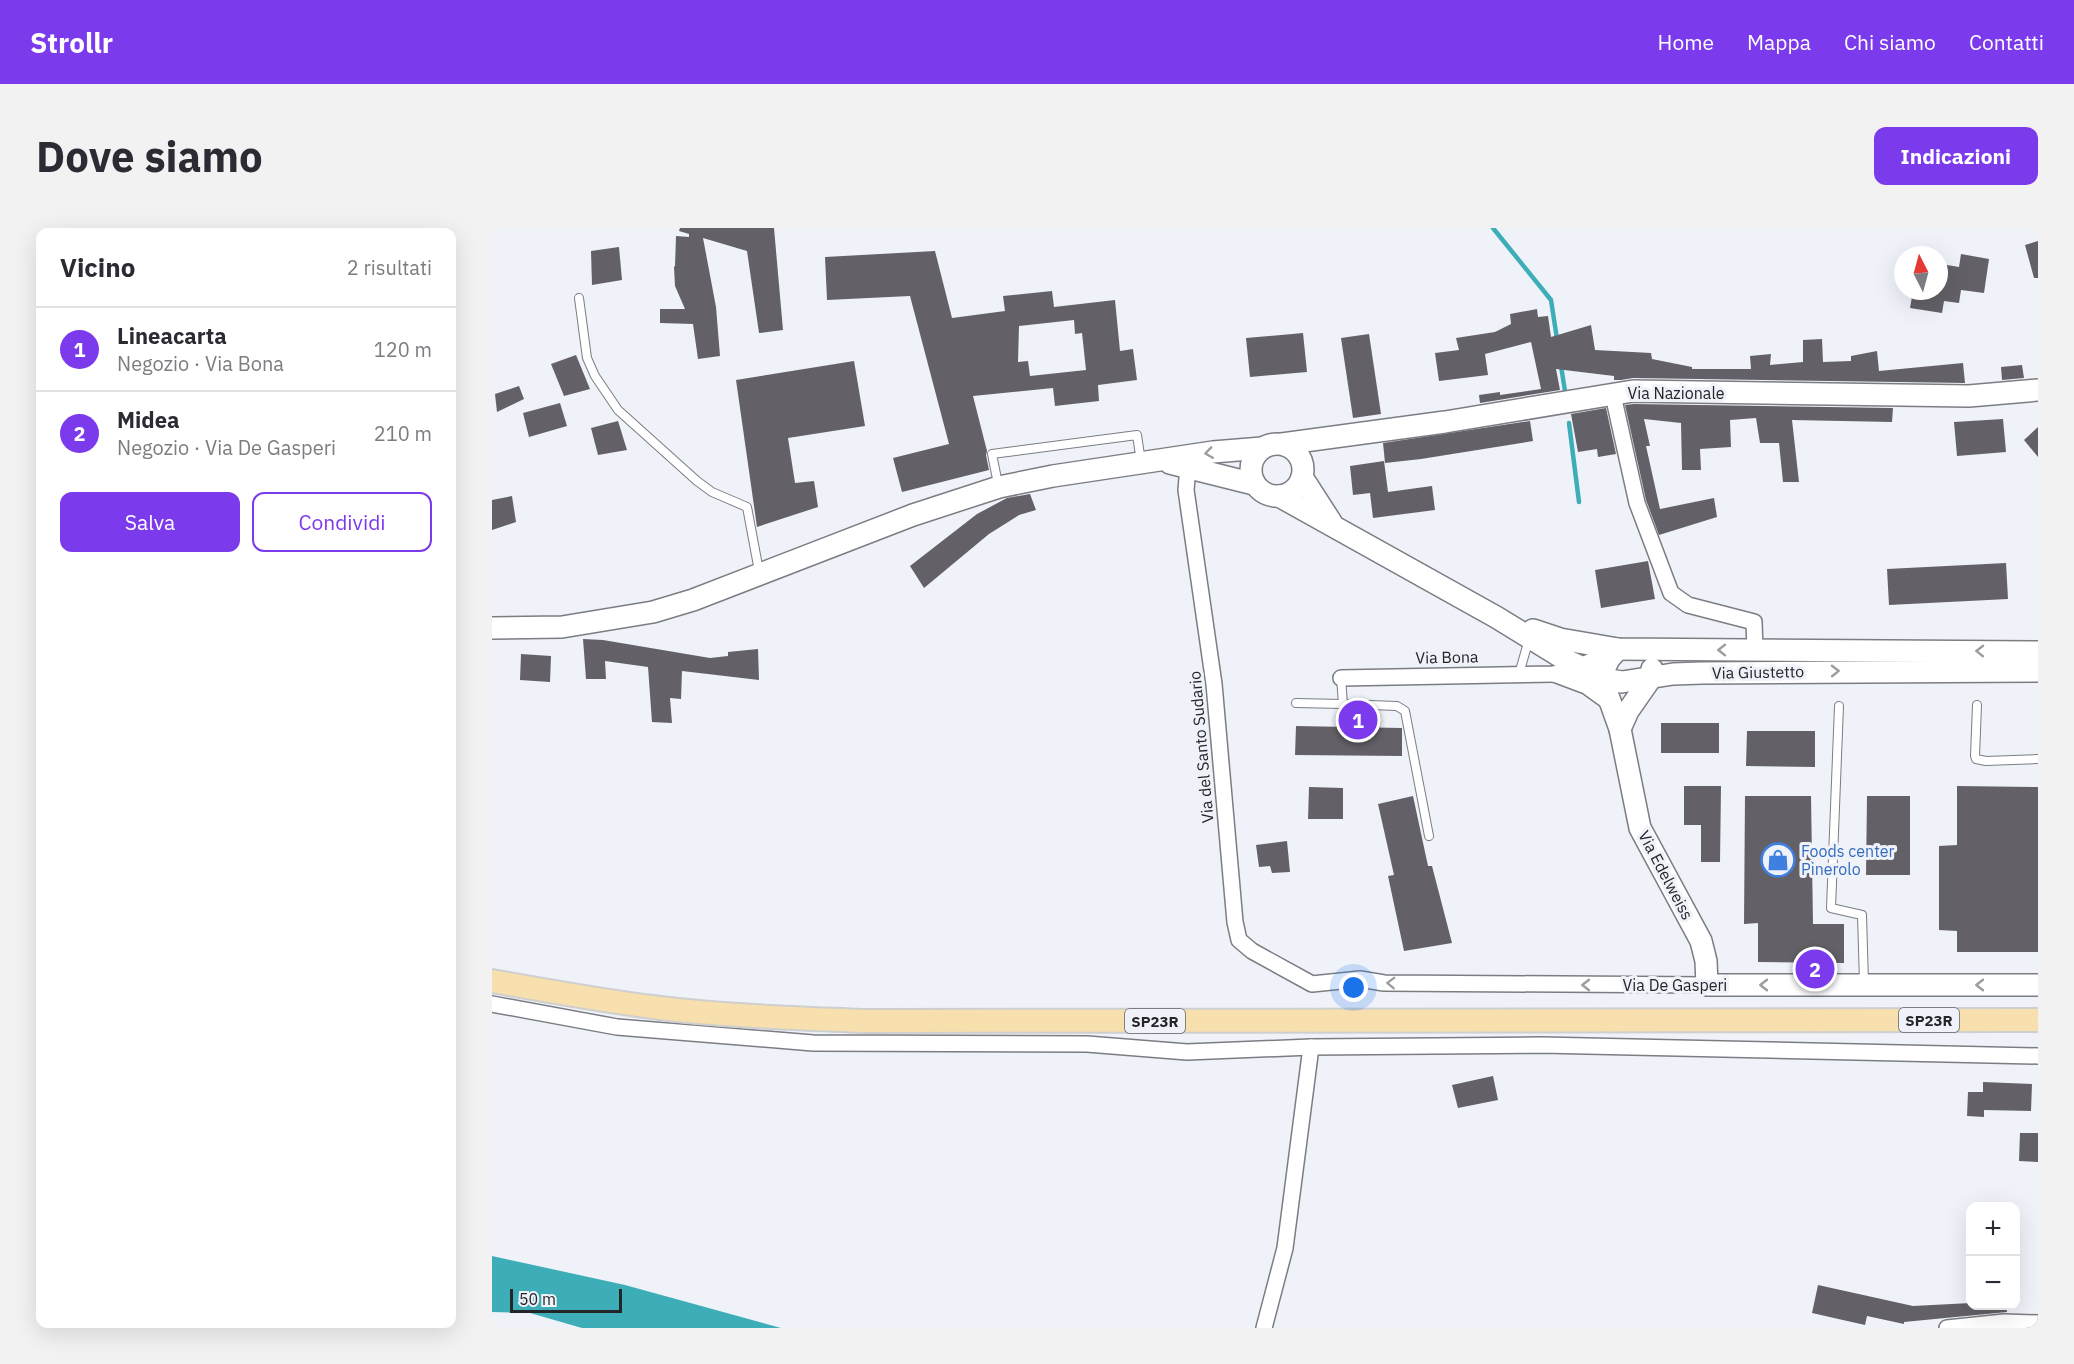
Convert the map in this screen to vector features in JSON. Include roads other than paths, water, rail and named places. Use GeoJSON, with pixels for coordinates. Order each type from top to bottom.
{"type":"FeatureCollection","features":[{"type":"Feature","properties":{"kind":"main road","name":"Via Nazionale"},"geometry":{"type":"LineString","coordinates":[[1282,444],[1445,422],[1633,391],[1969,396],[2038,390]]}},
{"type":"Feature","properties":{"kind":"main road"},"geometry":{"type":"LineString","coordinates":[[1149,462],[1188,467],[1254,484],[1265,494],[1280,496],[1294,490],[1313,449],[1332,437]]}},
{"type":"Feature","properties":{"kind":"main road"},"geometry":{"type":"LineString","coordinates":[[492,628],[562,627],[626,618],[693,600],[914,515],[999,486],[1213,452],[1262,448],[1275,443],[1282,444],[1296,452],[1303,472]]}},
{"type":"Feature","properties":{"kind":"main road"},"geometry":{"type":"LineString","coordinates":[[1254,484],[1250,468],[1252,460],[1262,448]]}},
{"type":"Feature","properties":{"kind":"main road","name":"Via Giustetto"},"geometry":{"type":"LineString","coordinates":[[1303,472],[1333,525]]}},
{"type":"Feature","properties":{"kind":"main road","name":"Via Giustetto"},"geometry":{"type":"LineString","coordinates":[[1280,496],[1496,617],[1578,666],[1609,680],[1622,682],[1702,673],[2038,671]]}},
{"type":"Feature","properties":{"kind":"main road","name":"Via Giustetto"},"geometry":{"type":"LineString","coordinates":[[1496,617],[1560,639],[1618,649],[2038,652]]}},
{"type":"Feature","properties":{"kind":"main road"},"geometry":{"type":"LineString","coordinates":[[1601,676],[1609,658],[1618,649]]}},
{"type":"Feature","properties":{"kind":"main road"},"geometry":{"type":"LineString","coordinates":[[1620,729],[1628,711],[1651,678],[1656,650]]}},
{"type":"Feature","properties":{"kind":"main road","name":"Via Edelweiss"},"geometry":{"type":"LineString","coordinates":[[1601,676],[1620,729],[1640,828],[1701,941],[1706,961],[1707,985]]}},
{"type":"Feature","properties":{"kind":"main road","name":"SP23R"},"geometry":{"type":"LineString","coordinates":[[492,981],[591,999],[662,1008],[747,1016],[862,1021],[2038,1020]]}},
{"type":"Feature","properties":{"kind":"main road","name":"Via De Gasperi"},"geometry":{"type":"LineString","coordinates":[[1707,985],[2038,985]]}},
{"type":"Feature","properties":{"kind":"main road"},"geometry":{"type":"LineString","coordinates":[[1820,1020],[1895,1033],[2038,1034]]}},
{"type":"Feature","properties":{"kind":"street"},"geometry":{"type":"LineString","coordinates":[[1613,395],[1636,503],[1671,592],[1688,605],[1754,622],[1755,650]]}},
{"type":"Feature","properties":{"kind":"street","name":"Via del Santo Sudario"},"geometry":{"type":"LineString","coordinates":[[1188,467],[1186,490],[1214,684],[1235,922],[1239,940],[1252,951],[1312,984]]}},
{"type":"Feature","properties":{"kind":"street"},"geometry":{"type":"LineString","coordinates":[[1554,674],[1618,649]]}},
{"type":"Feature","properties":{"kind":"street"},"geometry":{"type":"LineString","coordinates":[[1554,674],[1586,686],[1611,704]]}},
{"type":"Feature","properties":{"kind":"street","name":"Via Bona"},"geometry":{"type":"LineString","coordinates":[[1341,678],[1554,674]]}},
{"type":"Feature","properties":{"kind":"street","name":"Via De Gasperi"},"geometry":{"type":"LineString","coordinates":[[1312,984],[1360,979],[1384,983],[1707,985]]}},
{"type":"Feature","properties":{"kind":"street"},"geometry":{"type":"LineString","coordinates":[[492,1004],[617,1027],[813,1043],[1087,1044],[1187,1052],[1311,1047],[1553,1045],[2038,1056]]}},
{"type":"Feature","properties":{"kind":"street"},"geometry":{"type":"LineString","coordinates":[[1264,1328],[1285,1248],[1311,1047]]}},
{"type":"Feature","properties":{"kind":"street"},"geometry":{"type":"LineString","coordinates":[[1947,1328],[2004,1322],[2038,1323]]}},
{"type":"Feature","properties":{"kind":"lane"},"geometry":{"type":"LineString","coordinates":[[579,298],[586,357],[607,395],[618,410],[698,481],[712,492],[747,507],[760,574]]}},
{"type":"Feature","properties":{"kind":"lane"},"geometry":{"type":"LineString","coordinates":[[999,486],[992,454],[1137,435],[1149,462]]}},
{"type":"Feature","properties":{"kind":"lane"},"geometry":{"type":"LineString","coordinates":[[1519,674],[1529,638]]}},
{"type":"Feature","properties":{"kind":"lane"},"geometry":{"type":"LineString","coordinates":[[1341,678],[1343,704]]}},
{"type":"Feature","properties":{"kind":"lane"},"geometry":{"type":"LineString","coordinates":[[1296,703],[1397,706],[1405,711],[1430,836]]}},
{"type":"Feature","properties":{"kind":"lane"},"geometry":{"type":"LineString","coordinates":[[1977,705],[1976,759],[1986,761],[2038,759]]}},
{"type":"Feature","properties":{"kind":"lane"},"geometry":{"type":"LineString","coordinates":[[1839,706],[1831,908],[1862,915],[1864,985]]}},
{"type":"Feature","properties":{"kind":"water"},"geometry":{"type":"Polygon","coordinates":[[[492,1256],[625,1285],[781,1328],[582,1328],[530,1313],[492,1312],[492,1256]]]}},
{"type":"Feature","properties":{"kind":"waterway"},"geometry":{"type":"LineString","coordinates":[[1493,228],[1551,300],[1557,339]]}},
{"type":"Feature","properties":{"kind":"waterway"},"geometry":{"type":"LineString","coordinates":[[1561,366],[1565,391]]}},
{"type":"Feature","properties":{"kind":"waterway"},"geometry":{"type":"LineString","coordinates":[[1569,423],[1579,502]]}},
{"type":"Feature","properties":{"kind":"place","name":"Lineacarta"},"geometry":{"type":"Point","coordinates":[1358,720]}},
{"type":"Feature","properties":{"kind":"place","name":"Foods center Pinerolo"},"geometry":{"type":"Point","coordinates":[1778,860]}},
{"type":"Feature","properties":{"kind":"place","name":"Midea"},"geometry":{"type":"Point","coordinates":[1815,969]}}]}
